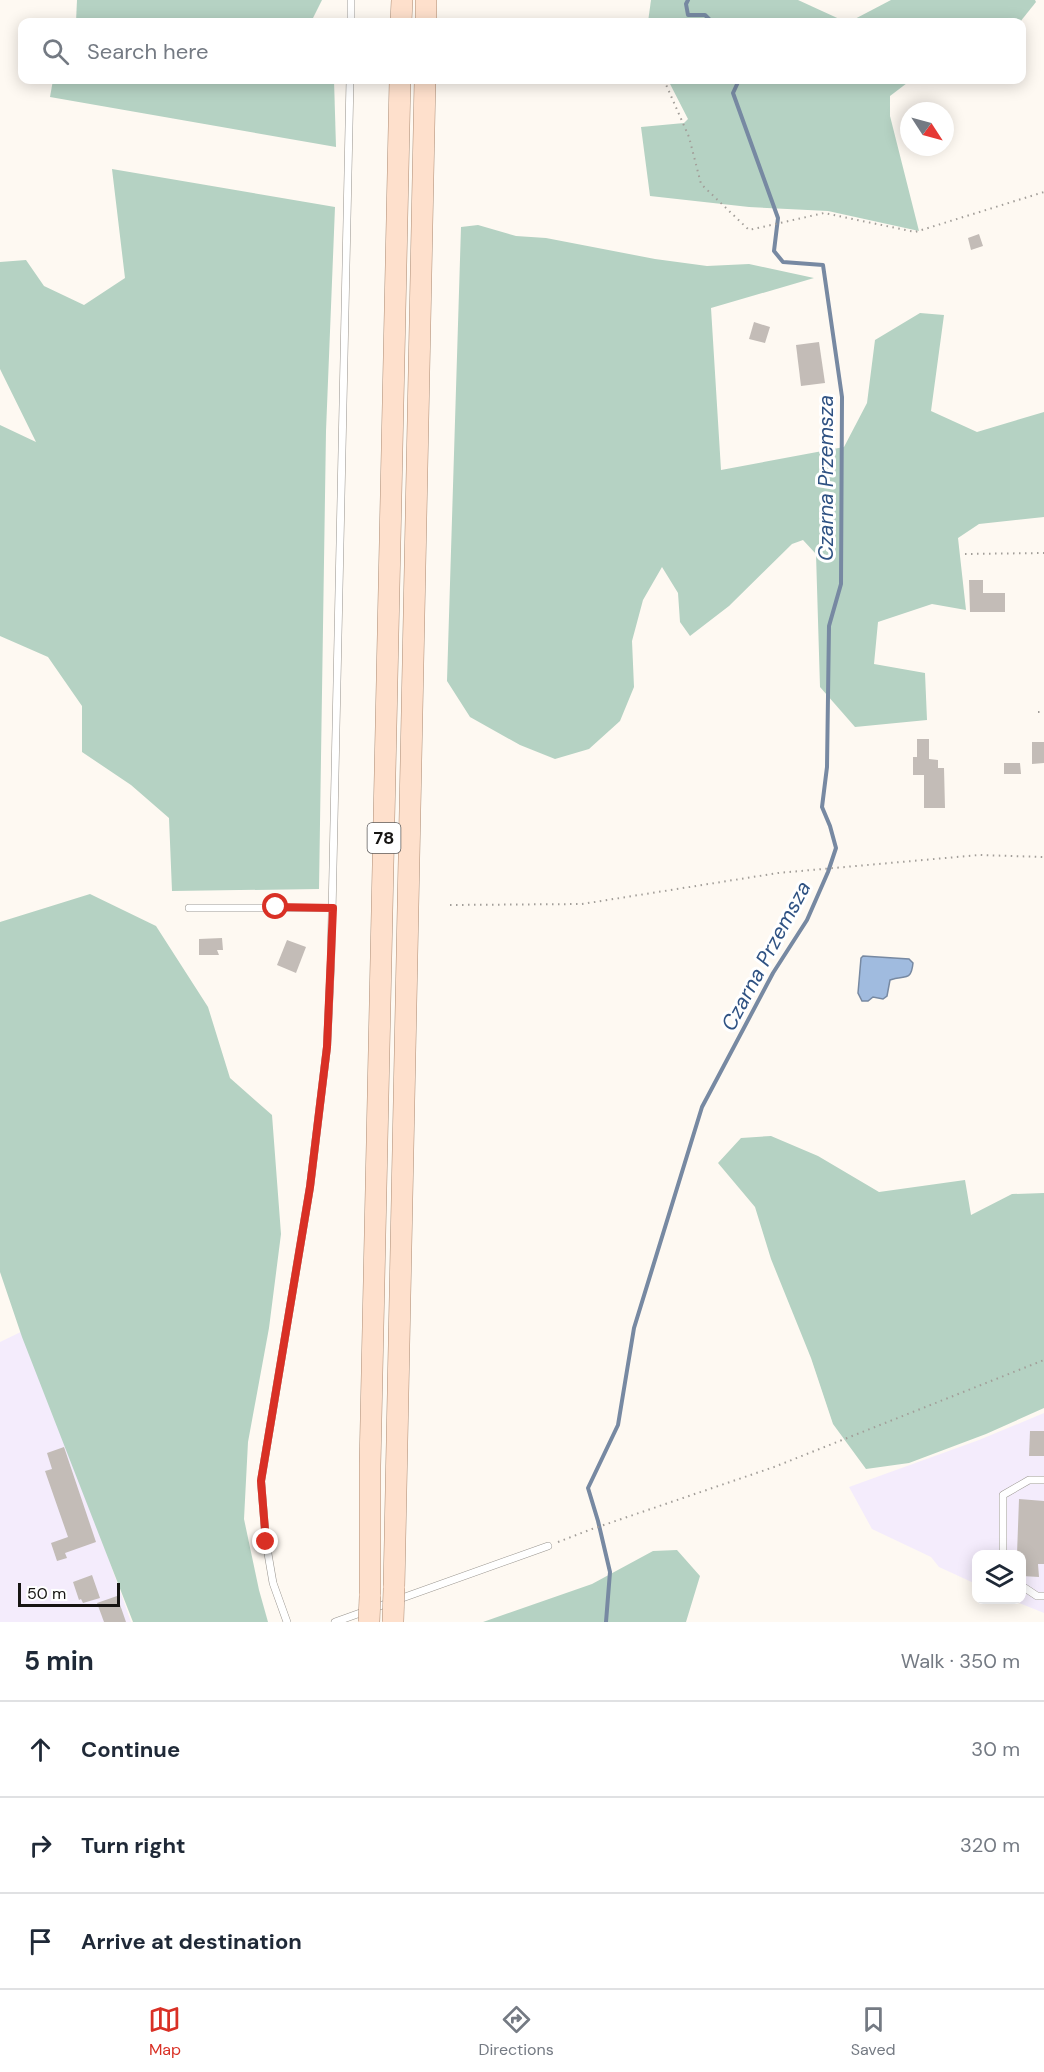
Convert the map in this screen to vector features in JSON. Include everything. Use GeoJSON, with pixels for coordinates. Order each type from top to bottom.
{"type":"FeatureCollection","features":[{"type":"Feature","properties":{"kind":"main road"},"geometry":{"type":"LineString","coordinates":[[401,18],[402,0]]}},
{"type":"Feature","properties":{"kind":"main road"},"geometry":{"type":"LineString","coordinates":[[426,0],[426,18]]}},
{"type":"Feature","properties":{"kind":"main road","name":"78"},"geometry":{"type":"LineString","coordinates":[[369,1622],[400,84]]}},
{"type":"Feature","properties":{"kind":"main road","name":"78"},"geometry":{"type":"LineString","coordinates":[[393,1622],[425,84]]}},
{"type":"Feature","properties":{"kind":"lane"},"geometry":{"type":"LineString","coordinates":[[351,0],[351,18]]}},
{"type":"Feature","properties":{"kind":"lane"},"geometry":{"type":"LineString","coordinates":[[286,1622],[273,1582],[263,1521],[261,1481],[310,1187],[327,1047],[333,908],[350,84]]}},
{"type":"Feature","properties":{"kind":"lane"},"geometry":{"type":"LineString","coordinates":[[189,908],[333,908]]}},
{"type":"Feature","properties":{"kind":"lane"},"geometry":{"type":"LineString","coordinates":[[1003,1550],[1003,1495],[1029,1480],[1044,1480]]}},
{"type":"Feature","properties":{"kind":"lane"},"geometry":{"type":"LineString","coordinates":[[335,1622],[548,1546]]}},
{"type":"Feature","properties":{"kind":"lane"},"geometry":{"type":"LineString","coordinates":[[1026,1589],[1037,1596],[1044,1596]]}},
{"type":"Feature","properties":{"kind":"path"},"geometry":{"type":"LineString","coordinates":[[666,84],[689,136],[701,184],[749,230],[824,213],[915,232],[1044,192]]}},
{"type":"Feature","properties":{"kind":"path"},"geometry":{"type":"LineString","coordinates":[[965,554],[1044,552]]}},
{"type":"Feature","properties":{"kind":"path"},"geometry":{"type":"LineString","coordinates":[[1038,712],[1044,712]]}},
{"type":"Feature","properties":{"kind":"path"},"geometry":{"type":"LineString","coordinates":[[450,904],[582,904],[778,873],[979,855],[1044,857]]}},
{"type":"Feature","properties":{"kind":"path"},"geometry":{"type":"LineString","coordinates":[[548,1546],[607,1523],[774,1467],[1044,1360]]}},
{"type":"Feature","properties":{"kind":"shaded area"},"geometry":{"type":"Polygon","coordinates":[[[27,1329],[131,1622],[0,1622],[0,1342],[27,1329]]]}},
{"type":"Feature","properties":{"kind":"shaded area"},"geometry":{"type":"Polygon","coordinates":[[[1044,1413],[1044,1613],[1022,1604],[1026,1604],[1026,1550],[972,1550],[972,1582],[939,1567],[931,1557],[872,1529],[849,1487],[979,1440],[1044,1413]]]}},
{"type":"Feature","properties":{"kind":"green space"},"geometry":{"type":"Polygon","coordinates":[[[77,0],[322,0],[313,18],[76,18],[77,0]]]}},
{"type":"Feature","properties":{"kind":"green space"},"geometry":{"type":"Polygon","coordinates":[[[651,0],[798,0],[837,18],[649,18],[651,0]]]}},
{"type":"Feature","properties":{"kind":"green space"},"geometry":{"type":"Polygon","coordinates":[[[891,0],[1035,0],[1036,2],[1023,18],[857,18],[891,0]]]}},
{"type":"Feature","properties":{"kind":"green space"},"geometry":{"type":"Polygon","coordinates":[[[52,84],[334,84],[336,147],[50,97],[52,84]]]}},
{"type":"Feature","properties":{"kind":"green space"},"geometry":{"type":"Polygon","coordinates":[[[670,84],[906,84],[890,96],[890,116],[919,231],[828,211],[749,207],[650,196],[641,127],[684,123],[688,119],[670,84]]]}},
{"type":"Feature","properties":{"kind":"green space"},"geometry":{"type":"Polygon","coordinates":[[[112,169],[335,207],[326,431],[319,889],[172,891],[169,818],[131,785],[82,752],[82,706],[48,657],[0,636],[0,425],[36,442],[0,369],[0,262],[26,260],[44,286],[84,305],[125,278],[112,169]]]}},
{"type":"Feature","properties":{"kind":"green space"},"geometry":{"type":"Polygon","coordinates":[[[478,225],[516,236],[546,238],[655,259],[707,266],[749,264],[814,278],[711,308],[721,470],[844,447],[867,403],[875,340],[920,313],[944,315],[931,411],[977,432],[1044,412],[1044,517],[979,524],[958,538],[966,610],[932,604],[878,622],[874,664],[925,673],[927,720],[855,727],[820,687],[816,554],[803,540],[792,544],[729,606],[690,636],[680,622],[678,593],[662,567],[643,600],[632,641],[634,687],[620,721],[589,749],[555,759],[520,745],[470,717],[447,681],[461,227],[478,225]]]}},
{"type":"Feature","properties":{"kind":"green space"},"geometry":{"type":"Polygon","coordinates":[[[90,894],[156,926],[208,1007],[230,1078],[272,1115],[281,1234],[269,1328],[248,1442],[244,1519],[268,1622],[133,1622],[22,1337],[0,1272],[0,922],[90,894]]]}},
{"type":"Feature","properties":{"kind":"green space"},"geometry":{"type":"Polygon","coordinates":[[[771,1136],[818,1156],[879,1192],[965,1180],[971,1215],[1012,1194],[1044,1193],[1044,1408],[986,1434],[909,1463],[866,1469],[833,1424],[811,1358],[771,1259],[755,1207],[718,1163],[741,1138],[771,1136]]]}},
{"type":"Feature","properties":{"kind":"green space"},"geometry":{"type":"Polygon","coordinates":[[[677,1550],[700,1576],[686,1622],[483,1622],[592,1584],[653,1551],[677,1550]]]}},
{"type":"Feature","properties":{"kind":"water"},"geometry":{"type":"Polygon","coordinates":[[[863,956],[909,959],[913,963],[911,973],[906,977],[890,980],[887,996],[883,999],[873,997],[868,1001],[862,1001],[858,993],[863,956]]]}},
{"type":"Feature","properties":{"kind":"building"},"geometry":{"type":"Polygon","coordinates":[[[979,234],[983,246],[971,250],[968,238],[979,234]]]}},
{"type":"Feature","properties":{"kind":"building"},"geometry":{"type":"Polygon","coordinates":[[[754,322],[770,327],[765,343],[749,339],[754,322]]]}},
{"type":"Feature","properties":{"kind":"building"},"geometry":{"type":"Polygon","coordinates":[[[819,342],[825,383],[801,386],[796,345],[819,342]]]}},
{"type":"Feature","properties":{"kind":"building"},"geometry":{"type":"Polygon","coordinates":[[[969,580],[983,580],[983,593],[1005,593],[1005,612],[970,612],[969,580]]]}},
{"type":"Feature","properties":{"kind":"building"},"geometry":{"type":"Polygon","coordinates":[[[917,739],[929,739],[929,759],[938,760],[938,768],[944,768],[945,808],[924,808],[924,775],[913,775],[913,757],[917,757],[917,739]]]}},
{"type":"Feature","properties":{"kind":"building"},"geometry":{"type":"Polygon","coordinates":[[[1032,742],[1044,742],[1044,763],[1032,764],[1032,742]]]}},
{"type":"Feature","properties":{"kind":"building"},"geometry":{"type":"Polygon","coordinates":[[[1004,763],[1020,763],[1021,774],[1004,774],[1004,763]]]}},
{"type":"Feature","properties":{"kind":"building"},"geometry":{"type":"Polygon","coordinates":[[[222,938],[223,950],[217,950],[219,955],[199,955],[199,939],[222,938]]]}},
{"type":"Feature","properties":{"kind":"building"},"geometry":{"type":"Polygon","coordinates":[[[287,940],[306,947],[296,973],[277,965],[287,940]]]}},
{"type":"Feature","properties":{"kind":"building"},"geometry":{"type":"Polygon","coordinates":[[[1030,1431],[1044,1431],[1044,1456],[1029,1456],[1030,1431]]]}},
{"type":"Feature","properties":{"kind":"building"},"geometry":{"type":"Polygon","coordinates":[[[64,1447],[96,1542],[65,1553],[67,1558],[57,1561],[51,1543],[68,1537],[45,1471],[52,1469],[47,1453],[64,1447]]]}},
{"type":"Feature","properties":{"kind":"building"},"geometry":{"type":"Polygon","coordinates":[[[1019,1499],[1044,1501],[1044,1564],[1038,1564],[1039,1577],[1026,1576],[1026,1550],[1017,1550],[1019,1499]]]}},
{"type":"Feature","properties":{"kind":"building"},"geometry":{"type":"Polygon","coordinates":[[[92,1575],[100,1598],[83,1603],[81,1599],[79,1600],[73,1582],[92,1575]]]}},
{"type":"Feature","properties":{"kind":"building"},"geometry":{"type":"Polygon","coordinates":[[[117,1596],[126,1622],[104,1622],[97,1603],[117,1596]]]}},
{"type":"Feature","properties":{"kind":"waterway","name":"Czarna Przemsza"},"geometry":{"type":"LineString","coordinates":[[688,0],[686,4],[688,15],[705,15],[708,18]]}},
{"type":"Feature","properties":{"kind":"waterway","name":"Czarna Przemsza"},"geometry":{"type":"LineString","coordinates":[[606,1622],[610,1572],[588,1488],[618,1425],[634,1328],[702,1107],[773,973],[807,920],[836,848],[822,807],[827,767],[829,626],[841,584],[842,397],[823,265],[783,262],[774,251],[778,218],[733,93],[737,84]]}},
{"type":"Feature","properties":{"kind":"route"},"geometry":{"type":"LineString","coordinates":[[266,1542],[261,1481],[310,1187],[327,1047],[333,908],[276,907]]}}]}
